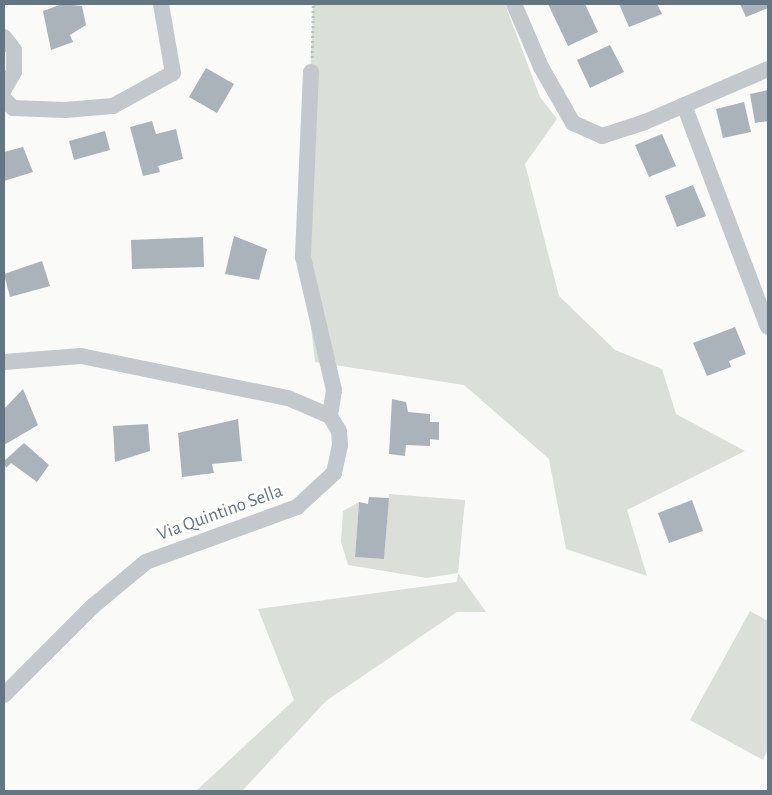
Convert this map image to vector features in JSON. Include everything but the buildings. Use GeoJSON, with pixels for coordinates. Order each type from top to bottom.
{"type":"FeatureCollection","features":[{"type":"Feature","properties":{"kind":"street"},"geometry":{"type":"LineString","coordinates":[[4,99],[13,108],[65,110],[113,106],[173,73],[161,4]]}},
{"type":"Feature","properties":{"kind":"street"},"geometry":{"type":"LineString","coordinates":[[514,4],[541,68],[573,122],[602,136],[684,105],[768,69]]}},
{"type":"Feature","properties":{"kind":"street"},"geometry":{"type":"LineString","coordinates":[[4,37],[14,50],[14,72],[4,89]]}},
{"type":"Feature","properties":{"kind":"street"},"geometry":{"type":"LineString","coordinates":[[4,362],[81,356],[288,398],[330,416],[334,390],[303,257],[311,72]]}},
{"type":"Feature","properties":{"kind":"street"},"geometry":{"type":"LineString","coordinates":[[684,105],[768,326]]}},
{"type":"Feature","properties":{"kind":"street","name":"Via Quintino Sella"},"geometry":{"type":"LineString","coordinates":[[4,695],[93,606],[146,562],[194,542],[253,526],[297,507],[317,491],[334,473],[338,460],[339,431],[330,416]]}},
{"type":"Feature","properties":{"kind":"path"},"geometry":{"type":"LineString","coordinates":[[311,72],[313,4]]}},
{"type":"Feature","properties":{"kind":"shaded area"},"geometry":{"type":"Polygon","coordinates":[[[313,4],[505,4],[540,97],[557,119],[525,164],[559,296],[615,350],[662,369],[676,414],[745,451],[627,510],[647,576],[566,549],[549,459],[464,385],[315,362],[303,257],[313,4]]]}},
{"type":"Feature","properties":{"kind":"shaded area"},"geometry":{"type":"Polygon","coordinates":[[[389,494],[465,500],[458,573],[427,578],[348,565],[341,542],[343,511],[359,502],[355,557],[384,559],[389,494]]]}},
{"type":"Feature","properties":{"kind":"shaded area"},"geometry":{"type":"Polygon","coordinates":[[[458,573],[486,612],[457,612],[326,701],[242,791],[196,791],[294,700],[258,609],[457,582],[458,573]]]}},
{"type":"Feature","properties":{"kind":"shaded area"},"geometry":{"type":"Polygon","coordinates":[[[750,611],[768,621],[768,749],[763,760],[690,720],[750,611]]]}}]}
